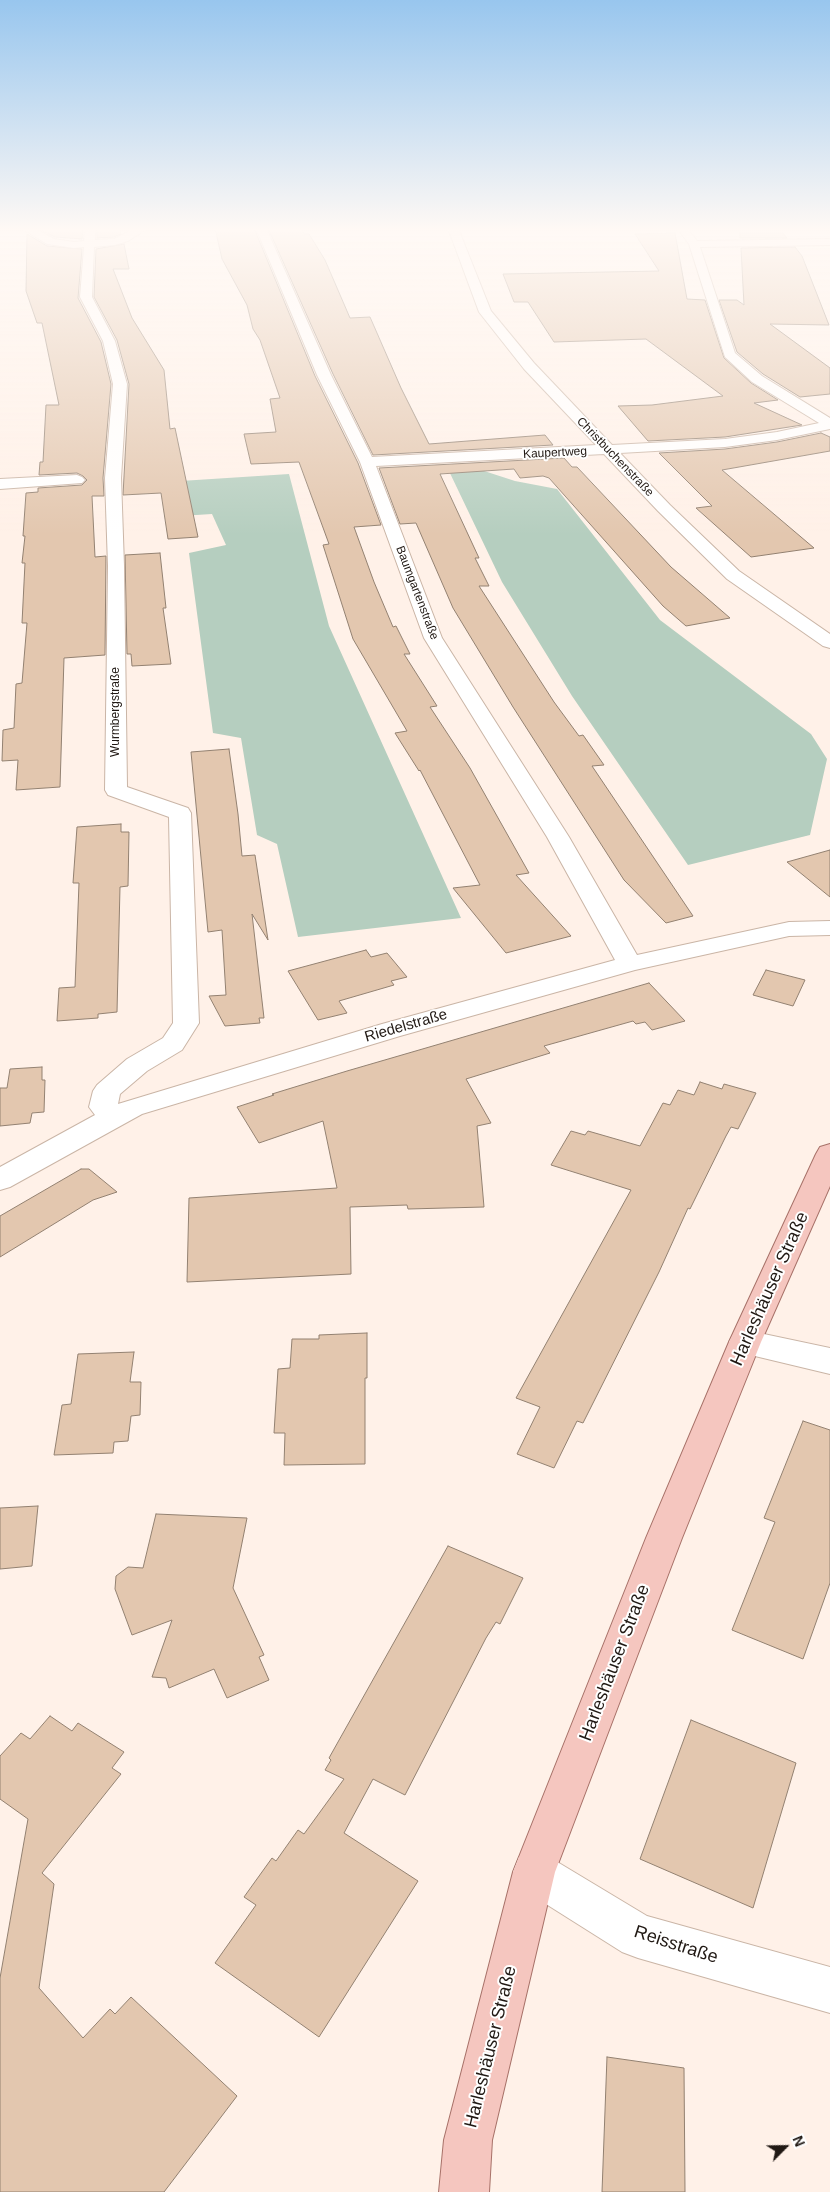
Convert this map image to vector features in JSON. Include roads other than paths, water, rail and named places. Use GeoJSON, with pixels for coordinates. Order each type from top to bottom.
{"type":"FeatureCollection","features":[{"type":"Feature","properties":{"kind":"main road","name":"Harleshäuser Straße"},"geometry":{"type":"LineString","coordinates":[[464,2192],[468,2140],[534,1872],[664,1538],[745,1342],[830,1154]]}},
{"type":"Feature","properties":{"kind":"street","name":"Wurmbergstraße"},"geometry":{"type":"LineString","coordinates":[[103,330],[109,341],[120,384],[113,478],[116,566],[116,790],[180,813],[186,1023],[173,1044],[137,1065],[107,1092],[103,1107],[111,1118]]}},
{"type":"Feature","properties":{"kind":"street","name":"Baumgartenstraße"},"geometry":{"type":"LineString","coordinates":[[305,330],[324,375],[368,462],[433,638],[558,837],[630,964]]}},
{"type":"Feature","properties":{"kind":"street","name":"Christbuchenstraße"},"geometry":{"type":"LineString","coordinates":[[500,330],[528,366],[664,508],[733,575],[830,642]]}},
{"type":"Feature","properties":{"kind":"street"},"geometry":{"type":"LineString","coordinates":[[721,330],[729,354],[757,379],[830,425]]}},
{"type":"Feature","properties":{"kind":"street","name":"Kaupertweg"},"geometry":{"type":"LineString","coordinates":[[368,462],[725,443],[777,436],[830,425]]}},
{"type":"Feature","properties":{"kind":"street"},"geometry":{"type":"LineString","coordinates":[[0,484],[77,480]]}},
{"type":"Feature","properties":{"kind":"street","name":"Riedelstraße"},"geometry":{"type":"LineString","coordinates":[[0,1180],[132,1108],[391,1030],[630,964],[789,929],[830,928]]}},
{"type":"Feature","properties":{"kind":"street"},"geometry":{"type":"LineString","coordinates":[[745,1342],[830,1361]]}},
{"type":"Feature","properties":{"kind":"street","name":"Reisstraße"},"geometry":{"type":"LineString","coordinates":[[534,1872],[638,1936],[830,1990]]}}]}
